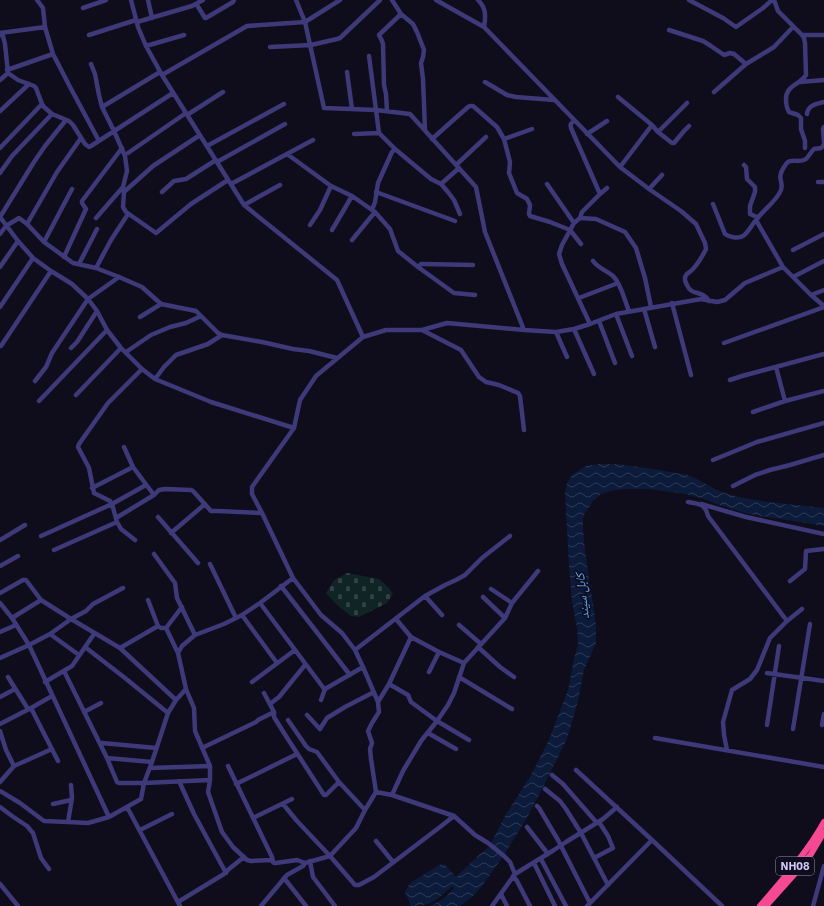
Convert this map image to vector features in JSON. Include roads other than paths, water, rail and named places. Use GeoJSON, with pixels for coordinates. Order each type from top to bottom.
{"type":"FeatureCollection","features":[{"type":"Feature","properties":{"kind":"highway","name":"NH08"},"geometry":{"type":"LineString","coordinates":[[760,906],[792,870],[824,822]]}},
{"type":"Feature","properties":{"kind":"highway","name":"NH08"},"geometry":{"type":"LineString","coordinates":[[766,906],[811,854],[824,832]]}},
{"type":"Feature","properties":{"kind":"street"},"geometry":{"type":"LineString","coordinates":[[37,0],[43,8],[53,54],[99,141]]}},
{"type":"Feature","properties":{"kind":"street"},"geometry":{"type":"LineString","coordinates":[[83,8],[106,0]]}},
{"type":"Feature","properties":{"kind":"street"},"geometry":{"type":"LineString","coordinates":[[131,0],[136,21],[146,46],[161,74],[244,205],[337,280],[363,337]]}},
{"type":"Feature","properties":{"kind":"street"},"geometry":{"type":"LineString","coordinates":[[148,0],[152,18]]}},
{"type":"Feature","properties":{"kind":"street"},"geometry":{"type":"LineString","coordinates":[[192,0],[205,18],[234,0]]}},
{"type":"Feature","properties":{"kind":"street"},"geometry":{"type":"LineString","coordinates":[[89,35],[196,5],[203,0]]}},
{"type":"Feature","properties":{"kind":"street"},"geometry":{"type":"LineString","coordinates":[[296,0],[306,22],[324,108],[376,110],[410,114],[476,187],[485,232],[524,330]]}},
{"type":"Feature","properties":{"kind":"street"},"geometry":{"type":"LineString","coordinates":[[102,107],[247,26],[306,22],[340,0]]}},
{"type":"Feature","properties":{"kind":"street"},"geometry":{"type":"LineString","coordinates":[[270,47],[311,45],[340,38],[380,0]]}},
{"type":"Feature","properties":{"kind":"street"},"geometry":{"type":"LineString","coordinates":[[392,0],[401,14],[413,24],[424,50],[421,64],[425,130]]}},
{"type":"Feature","properties":{"kind":"street"},"geometry":{"type":"LineString","coordinates":[[436,0],[484,27],[620,167],[682,211],[696,224],[705,243],[706,249],[696,265],[684,279],[688,288],[692,292],[706,296],[709,301]]}},
{"type":"Feature","properties":{"kind":"street"},"geometry":{"type":"LineString","coordinates":[[478,0],[482,4],[485,12],[484,27]]}},
{"type":"Feature","properties":{"kind":"street"},"geometry":{"type":"LineString","coordinates":[[689,0],[723,18],[736,27],[774,0],[778,11],[802,35],[805,43],[807,72],[804,79],[786,93],[786,105],[788,112],[798,115],[801,118],[801,129],[805,141],[805,148]]}},
{"type":"Feature","properties":{"kind":"street"},"geometry":{"type":"LineString","coordinates":[[387,111],[384,85],[383,44],[379,35],[401,14]]}},
{"type":"Feature","properties":{"kind":"street"},"geometry":{"type":"LineString","coordinates":[[46,27],[0,34],[4,44],[8,71],[18,80],[36,88],[42,104],[52,114],[69,121],[85,144],[89,147],[173,93]]}},
{"type":"Feature","properties":{"kind":"street"},"geometry":{"type":"LineString","coordinates":[[714,92],[746,64],[774,47],[793,27]]}},
{"type":"Feature","properties":{"kind":"street"},"geometry":{"type":"LineString","coordinates":[[669,30],[703,41],[724,55],[734,54],[746,64]]}},
{"type":"Feature","properties":{"kind":"street"},"geometry":{"type":"LineString","coordinates":[[146,46],[184,35]]}},
{"type":"Feature","properties":{"kind":"street"},"geometry":{"type":"LineString","coordinates":[[802,35],[824,35]]}},
{"type":"Feature","properties":{"kind":"street"},"geometry":{"type":"LineString","coordinates":[[0,49],[4,44]]}},
{"type":"Feature","properties":{"kind":"street"},"geometry":{"type":"LineString","coordinates":[[0,80],[8,71],[53,54]]}},
{"type":"Feature","properties":{"kind":"street"},"geometry":{"type":"LineString","coordinates":[[369,56],[379,133],[395,149],[431,179],[441,184],[454,200],[460,214]]}},
{"type":"Feature","properties":{"kind":"street"},"geometry":{"type":"LineString","coordinates":[[90,64],[96,74],[102,107],[125,156],[126,171],[123,189],[123,207],[128,214],[156,233],[191,204],[230,182],[313,140]]}},
{"type":"Feature","properties":{"kind":"street"},"geometry":{"type":"LineString","coordinates":[[347,72],[352,110]]}},
{"type":"Feature","properties":{"kind":"street"},"geometry":{"type":"LineString","coordinates":[[799,82],[824,80]]}},
{"type":"Feature","properties":{"kind":"street"},"geometry":{"type":"LineString","coordinates":[[485,82],[507,95],[554,100]]}},
{"type":"Feature","properties":{"kind":"street"},"geometry":{"type":"LineString","coordinates":[[0,111],[29,84]]}},
{"type":"Feature","properties":{"kind":"street"},"geometry":{"type":"LineString","coordinates":[[128,153],[186,114],[223,92]]}},
{"type":"Feature","properties":{"kind":"street"},"geometry":{"type":"LineString","coordinates":[[618,96],[673,144],[689,126]]}},
{"type":"Feature","properties":{"kind":"street"},"geometry":{"type":"LineString","coordinates":[[807,114],[807,111],[811,106],[824,102]]}},
{"type":"Feature","properties":{"kind":"street"},"geometry":{"type":"LineString","coordinates":[[658,132],[687,103]]}},
{"type":"Feature","properties":{"kind":"street"},"geometry":{"type":"LineString","coordinates":[[0,148],[42,104]]}},
{"type":"Feature","properties":{"kind":"street"},"geometry":{"type":"LineString","coordinates":[[207,146],[284,104]]}},
{"type":"Feature","properties":{"kind":"street"},"geometry":{"type":"LineString","coordinates":[[432,138],[470,106],[473,106],[497,127],[504,139],[510,162],[509,173],[517,193],[527,199],[530,205],[530,216],[570,230],[581,244]]}},
{"type":"Feature","properties":{"kind":"street"},"geometry":{"type":"LineString","coordinates":[[0,173],[12,156],[52,114]]}},
{"type":"Feature","properties":{"kind":"street"},"geometry":{"type":"LineString","coordinates":[[66,120],[34,162],[0,217],[6,226],[33,258],[72,284],[88,299],[97,311],[107,330],[121,348],[142,369],[155,379],[211,402],[294,428]]}},
{"type":"Feature","properties":{"kind":"street"},"geometry":{"type":"LineString","coordinates":[[574,121],[570,125],[571,128],[600,194]]}},
{"type":"Feature","properties":{"kind":"street"},"geometry":{"type":"LineString","coordinates":[[587,134],[607,121]]}},
{"type":"Feature","properties":{"kind":"street"},"geometry":{"type":"LineString","coordinates":[[162,192],[174,181],[186,179],[285,124]]}},
{"type":"Feature","properties":{"kind":"street"},"geometry":{"type":"LineString","coordinates":[[620,167],[652,125]]}},
{"type":"Feature","properties":{"kind":"street"},"geometry":{"type":"LineString","coordinates":[[713,204],[725,234],[737,237],[743,236],[768,208],[781,189],[781,172],[788,162],[806,159],[814,149],[821,148],[823,146],[824,127]]}},
{"type":"Feature","properties":{"kind":"street"},"geometry":{"type":"LineString","coordinates":[[504,139],[532,129]]}},
{"type":"Feature","properties":{"kind":"street"},"geometry":{"type":"LineString","coordinates":[[354,134],[379,133]]}},
{"type":"Feature","properties":{"kind":"street"},"geometry":{"type":"LineString","coordinates":[[96,218],[123,189],[153,166],[200,135]]}},
{"type":"Feature","properties":{"kind":"street"},"geometry":{"type":"LineString","coordinates":[[441,184],[486,136]]}},
{"type":"Feature","properties":{"kind":"street"},"geometry":{"type":"LineString","coordinates":[[27,224],[57,172],[81,138]]}},
{"type":"Feature","properties":{"kind":"street"},"geometry":{"type":"LineString","coordinates":[[64,257],[86,209],[82,201],[122,148]]}},
{"type":"Feature","properties":{"kind":"street"},"geometry":{"type":"LineString","coordinates":[[352,240],[373,211],[378,182],[392,152],[395,149]]}},
{"type":"Feature","properties":{"kind":"street"},"geometry":{"type":"LineString","coordinates":[[287,154],[331,186],[352,196],[373,211],[390,229],[398,251],[418,267],[454,293],[475,295]]}},
{"type":"Feature","properties":{"kind":"street"},"geometry":{"type":"LineString","coordinates":[[724,343],[824,307],[783,267],[757,219],[750,214],[750,206],[755,192],[755,187],[747,179],[746,167],[744,165]]}},
{"type":"Feature","properties":{"kind":"street"},"geometry":{"type":"LineString","coordinates":[[649,189],[662,175]]}},
{"type":"Feature","properties":{"kind":"street"},"geometry":{"type":"LineString","coordinates":[[818,182],[824,182]]}},
{"type":"Feature","properties":{"kind":"street"},"geometry":{"type":"LineString","coordinates":[[547,184],[574,223]]}},
{"type":"Feature","properties":{"kind":"street"},"geometry":{"type":"LineString","coordinates":[[244,205],[280,185]]}},
{"type":"Feature","properties":{"kind":"street"},"geometry":{"type":"LineString","coordinates":[[310,225],[320,210],[331,186]]}},
{"type":"Feature","properties":{"kind":"street"},"geometry":{"type":"LineString","coordinates":[[590,324],[562,264],[559,254],[562,244],[574,223],[580,218],[582,212],[607,188]]}},
{"type":"Feature","properties":{"kind":"street"},"geometry":{"type":"LineString","coordinates":[[44,242],[72,189]]}},
{"type":"Feature","properties":{"kind":"street"},"geometry":{"type":"LineString","coordinates":[[376,192],[455,221]]}},
{"type":"Feature","properties":{"kind":"street"},"geometry":{"type":"LineString","coordinates":[[332,230],[352,196]]}},
{"type":"Feature","properties":{"kind":"street"},"geometry":{"type":"LineString","coordinates":[[96,268],[111,240],[128,214]]}},
{"type":"Feature","properties":{"kind":"street"},"geometry":{"type":"LineString","coordinates":[[0,234],[6,226],[19,218],[27,224],[44,242],[73,263],[96,268],[142,287],[161,304],[196,311],[218,333],[222,335],[293,349],[309,350],[337,358]]}},
{"type":"Feature","properties":{"kind":"street"},"geometry":{"type":"LineString","coordinates":[[580,218],[596,219],[625,232],[636,248],[645,278],[651,307]]}},
{"type":"Feature","properties":{"kind":"street"},"geometry":{"type":"LineString","coordinates":[[79,264],[97,229]]}},
{"type":"Feature","properties":{"kind":"street"},"geometry":{"type":"LineString","coordinates":[[793,250],[824,234]]}},
{"type":"Feature","properties":{"kind":"street"},"geometry":{"type":"LineString","coordinates":[[0,267],[18,241]]}},
{"type":"Feature","properties":{"kind":"street"},"geometry":{"type":"LineString","coordinates":[[0,307],[33,258]]}},
{"type":"Feature","properties":{"kind":"street"},"geometry":{"type":"LineString","coordinates":[[593,261],[615,277],[629,311]]}},
{"type":"Feature","properties":{"kind":"street"},"geometry":{"type":"LineString","coordinates":[[793,277],[824,261]]}},
{"type":"Feature","properties":{"kind":"street"},"geometry":{"type":"LineString","coordinates":[[418,267],[423,264],[473,265]]}},
{"type":"Feature","properties":{"kind":"street"},"geometry":{"type":"LineString","coordinates":[[261,906],[284,878],[291,872],[303,866],[305,863],[330,856],[356,828],[376,792],[370,749],[372,744],[368,731],[379,712],[378,702],[374,692],[355,650],[342,633],[321,615],[293,578],[252,494],[252,487],[294,428],[300,400],[316,376],[363,337],[386,330],[422,330],[447,323],[556,332],[574,329],[616,314],[644,308],[701,299],[717,302],[725,300],[745,283],[783,267]]}},
{"type":"Feature","properties":{"kind":"street"},"geometry":{"type":"LineString","coordinates":[[0,346],[51,271]]}},
{"type":"Feature","properties":{"kind":"street"},"geometry":{"type":"LineString","coordinates":[[35,381],[46,367],[52,354],[88,299],[119,277]]}},
{"type":"Feature","properties":{"kind":"street"},"geometry":{"type":"LineString","coordinates":[[579,298],[618,283]]}},
{"type":"Feature","properties":{"kind":"street"},"geometry":{"type":"LineString","coordinates":[[811,295],[824,290]]}},
{"type":"Feature","properties":{"kind":"street"},"geometry":{"type":"LineString","coordinates":[[672,303],[691,375]]}},
{"type":"Feature","properties":{"kind":"street"},"geometry":{"type":"LineString","coordinates":[[140,317],[161,304]]}},
{"type":"Feature","properties":{"kind":"street"},"geometry":{"type":"LineString","coordinates":[[644,308],[655,347]]}},
{"type":"Feature","properties":{"kind":"street"},"geometry":{"type":"LineString","coordinates":[[71,348],[77,342],[97,311]]}},
{"type":"Feature","properties":{"kind":"street"},"geometry":{"type":"LineString","coordinates":[[616,314],[632,356]]}},
{"type":"Feature","properties":{"kind":"street"},"geometry":{"type":"LineString","coordinates":[[126,352],[152,335],[170,327],[186,323],[200,316]]}},
{"type":"Feature","properties":{"kind":"street"},"geometry":{"type":"LineString","coordinates":[[599,321],[615,363]]}},
{"type":"Feature","properties":{"kind":"street"},"geometry":{"type":"LineString","coordinates":[[574,329],[594,374]]}},
{"type":"Feature","properties":{"kind":"street"},"geometry":{"type":"LineString","coordinates":[[39,401],[107,330]]}},
{"type":"Feature","properties":{"kind":"street"},"geometry":{"type":"LineString","coordinates":[[422,330],[461,350],[479,377],[486,382],[499,385],[518,393],[520,396],[524,430]]}},
{"type":"Feature","properties":{"kind":"street"},"geometry":{"type":"LineString","coordinates":[[556,332],[567,357]]}},
{"type":"Feature","properties":{"kind":"street"},"geometry":{"type":"LineString","coordinates":[[155,379],[176,355],[208,344],[222,335]]}},
{"type":"Feature","properties":{"kind":"street"},"geometry":{"type":"LineString","coordinates":[[76,395],[121,348]]}},
{"type":"Feature","properties":{"kind":"street"},"geometry":{"type":"LineString","coordinates":[[730,380],[824,354]]}},
{"type":"Feature","properties":{"kind":"street"},"geometry":{"type":"LineString","coordinates":[[776,367],[785,401]]}},
{"type":"Feature","properties":{"kind":"street"},"geometry":{"type":"LineString","coordinates":[[135,540],[121,529],[116,520],[112,504],[94,493],[88,468],[78,447],[108,403],[142,369]]}},
{"type":"Feature","properties":{"kind":"street"},"geometry":{"type":"LineString","coordinates":[[753,412],[824,390]]}},
{"type":"Feature","properties":{"kind":"street"},"geometry":{"type":"LineString","coordinates":[[714,460],[757,442],[824,423]]}},
{"type":"Feature","properties":{"kind":"street"},"geometry":{"type":"LineString","coordinates":[[124,447],[133,467],[154,495]]}},
{"type":"Feature","properties":{"kind":"street"},"geometry":{"type":"LineString","coordinates":[[733,486],[755,475],[824,455]]}},
{"type":"Feature","properties":{"kind":"street"},"geometry":{"type":"LineString","coordinates":[[92,488],[133,467]]}},
{"type":"Feature","properties":{"kind":"street"},"geometry":{"type":"LineString","coordinates":[[41,536],[112,504],[146,485]]}},
{"type":"Feature","properties":{"kind":"street"},"geometry":{"type":"LineString","coordinates":[[54,550],[116,520],[154,495],[159,490],[191,490],[213,512],[262,513]]}},
{"type":"Feature","properties":{"kind":"street"},"geometry":{"type":"LineString","coordinates":[[688,502],[701,504],[746,517],[824,534]]}},
{"type":"Feature","properties":{"kind":"street"},"geometry":{"type":"LineString","coordinates":[[171,533],[205,504]]}},
{"type":"Feature","properties":{"kind":"street"},"geometry":{"type":"LineString","coordinates":[[701,504],[706,509],[708,516],[787,621]]}},
{"type":"Feature","properties":{"kind":"street"},"geometry":{"type":"LineString","coordinates":[[158,518],[198,563]]}},
{"type":"Feature","properties":{"kind":"street"},"geometry":{"type":"LineString","coordinates":[[0,540],[25,525]]}},
{"type":"Feature","properties":{"kind":"street"},"geometry":{"type":"LineString","coordinates":[[355,650],[425,596],[465,575],[482,558],[510,536]]}},
{"type":"Feature","properties":{"kind":"street"},"geometry":{"type":"LineString","coordinates":[[790,581],[805,569],[806,551],[824,549]]}},
{"type":"Feature","properties":{"kind":"street"},"geometry":{"type":"LineString","coordinates":[[154,554],[175,583],[177,598],[195,635]]}},
{"type":"Feature","properties":{"kind":"street"},"geometry":{"type":"LineString","coordinates":[[0,566],[18,556]]}},
{"type":"Feature","properties":{"kind":"street"},"geometry":{"type":"LineString","coordinates":[[210,564],[236,618]]}},
{"type":"Feature","properties":{"kind":"street"},"geometry":{"type":"LineString","coordinates":[[392,795],[403,771],[421,741],[448,705],[454,693],[464,663],[505,618],[512,603],[538,571]]}},
{"type":"Feature","properties":{"kind":"street"},"geometry":{"type":"LineString","coordinates":[[178,653],[182,646],[195,635],[224,624],[242,615],[293,578]]}},
{"type":"Feature","properties":{"kind":"street"},"geometry":{"type":"LineString","coordinates":[[0,593],[23,580],[26,580],[41,600],[94,634],[120,648],[176,700]]}},
{"type":"Feature","properties":{"kind":"street"},"geometry":{"type":"LineString","coordinates":[[281,586],[350,674]]}},
{"type":"Feature","properties":{"kind":"street"},"geometry":{"type":"LineString","coordinates":[[0,658],[50,634],[71,619],[86,611],[94,604],[122,588]]}},
{"type":"Feature","properties":{"kind":"street"},"geometry":{"type":"LineString","coordinates":[[491,588],[512,603]]}},
{"type":"Feature","properties":{"kind":"street"},"geometry":{"type":"LineString","coordinates":[[425,596],[442,616]]}},
{"type":"Feature","properties":{"kind":"street"},"geometry":{"type":"LineString","coordinates":[[483,597],[505,618]]}},
{"type":"Feature","properties":{"kind":"street"},"geometry":{"type":"LineString","coordinates":[[12,618],[41,600]]}},
{"type":"Feature","properties":{"kind":"street"},"geometry":{"type":"LineString","coordinates":[[148,600],[158,626],[160,628],[166,628]]}},
{"type":"Feature","properties":{"kind":"street"},"geometry":{"type":"LineString","coordinates":[[0,603],[12,618],[29,645],[109,817]]}},
{"type":"Feature","properties":{"kind":"street"},"geometry":{"type":"LineString","coordinates":[[260,603],[325,690]]}},
{"type":"Feature","properties":{"kind":"street"},"geometry":{"type":"LineString","coordinates":[[166,628],[182,607]]}},
{"type":"Feature","properties":{"kind":"street"},"geometry":{"type":"LineString","coordinates":[[726,750],[723,722],[732,690],[750,679],[757,670],[770,638],[802,609]]}},
{"type":"Feature","properties":{"kind":"street"},"geometry":{"type":"LineString","coordinates":[[242,615],[277,663]]}},
{"type":"Feature","properties":{"kind":"street"},"geometry":{"type":"LineString","coordinates":[[396,619],[411,637],[464,663]]}},
{"type":"Feature","properties":{"kind":"street"},"geometry":{"type":"LineString","coordinates":[[793,729],[810,624]]}},
{"type":"Feature","properties":{"kind":"street"},"geometry":{"type":"LineString","coordinates":[[0,632],[16,625]]}},
{"type":"Feature","properties":{"kind":"street"},"geometry":{"type":"LineString","coordinates":[[459,625],[500,667],[514,677]]}},
{"type":"Feature","properties":{"kind":"street"},"geometry":{"type":"LineString","coordinates":[[120,648],[158,626]]}},
{"type":"Feature","properties":{"kind":"street"},"geometry":{"type":"LineString","coordinates":[[166,628],[178,653],[186,689],[194,708],[195,731],[210,766],[208,792],[222,832],[233,847],[247,860],[271,860],[276,863],[297,860],[305,863]]}},
{"type":"Feature","properties":{"kind":"street"},"geometry":{"type":"LineString","coordinates":[[50,634],[79,655]]}},
{"type":"Feature","properties":{"kind":"street"},"geometry":{"type":"LineString","coordinates":[[45,682],[72,666],[94,634]]}},
{"type":"Feature","properties":{"kind":"street"},"geometry":{"type":"LineString","coordinates":[[378,702],[389,684],[411,637]]}},
{"type":"Feature","properties":{"kind":"street"},"geometry":{"type":"LineString","coordinates":[[767,725],[779,646]]}},
{"type":"Feature","properties":{"kind":"street"},"geometry":{"type":"LineString","coordinates":[[85,647],[168,712]]}},
{"type":"Feature","properties":{"kind":"street"},"geometry":{"type":"LineString","coordinates":[[252,682],[295,650]]}},
{"type":"Feature","properties":{"kind":"street"},"geometry":{"type":"LineString","coordinates":[[429,672],[439,652]]}},
{"type":"Feature","properties":{"kind":"street"},"geometry":{"type":"LineString","coordinates":[[270,704],[279,697],[305,665]]}},
{"type":"Feature","properties":{"kind":"street"},"geometry":{"type":"LineString","coordinates":[[321,700],[325,689],[363,667]]}},
{"type":"Feature","properties":{"kind":"street"},"geometry":{"type":"LineString","coordinates":[[64,671],[100,743],[117,782],[144,783],[210,780]]}},
{"type":"Feature","properties":{"kind":"street"},"geometry":{"type":"LineString","coordinates":[[767,672],[824,681]]}},
{"type":"Feature","properties":{"kind":"street"},"geometry":{"type":"LineString","coordinates":[[8,678],[30,709],[58,761]]}},
{"type":"Feature","properties":{"kind":"street"},"geometry":{"type":"LineString","coordinates":[[459,678],[512,709]]}},
{"type":"Feature","properties":{"kind":"street"},"geometry":{"type":"LineString","coordinates":[[389,684],[408,695],[411,702],[437,721],[469,740]]}},
{"type":"Feature","properties":{"kind":"street"},"geometry":{"type":"LineString","coordinates":[[0,696],[15,689]]}},
{"type":"Feature","properties":{"kind":"street"},"geometry":{"type":"LineString","coordinates":[[0,791],[20,803],[44,821],[88,824],[109,817],[141,799],[144,783],[168,712],[186,689]]}},
{"type":"Feature","properties":{"kind":"street"},"geometry":{"type":"LineString","coordinates":[[307,715],[320,729],[327,718],[374,692]]}},
{"type":"Feature","properties":{"kind":"street"},"geometry":{"type":"LineString","coordinates":[[264,693],[274,712],[274,717],[324,795],[326,795],[339,782]]}},
{"type":"Feature","properties":{"kind":"street"},"geometry":{"type":"LineString","coordinates":[[0,724],[52,696]]}},
{"type":"Feature","properties":{"kind":"street"},"geometry":{"type":"LineString","coordinates":[[84,712],[102,703]]}},
{"type":"Feature","properties":{"kind":"street"},"geometry":{"type":"LineString","coordinates":[[202,748],[274,712]]}},
{"type":"Feature","properties":{"kind":"street"},"geometry":{"type":"LineString","coordinates":[[822,725],[824,714]]}},
{"type":"Feature","properties":{"kind":"street"},"geometry":{"type":"LineString","coordinates":[[288,720],[308,749],[316,752],[339,782],[365,810]]}},
{"type":"Feature","properties":{"kind":"street"},"geometry":{"type":"LineString","coordinates":[[0,731],[6,750],[14,766]]}},
{"type":"Feature","properties":{"kind":"street"},"geometry":{"type":"LineString","coordinates":[[428,733],[456,749]]}},
{"type":"Feature","properties":{"kind":"street"},"geometry":{"type":"LineString","coordinates":[[655,738],[824,767]]}},
{"type":"Feature","properties":{"kind":"street"},"geometry":{"type":"LineString","coordinates":[[100,743],[156,748]]}},
{"type":"Feature","properties":{"kind":"street"},"geometry":{"type":"LineString","coordinates":[[1,778],[14,766],[52,749]]}},
{"type":"Feature","properties":{"kind":"street"},"geometry":{"type":"LineString","coordinates":[[236,784],[297,754]]}},
{"type":"Feature","properties":{"kind":"street"},"geometry":{"type":"LineString","coordinates":[[107,758],[152,762]]}},
{"type":"Feature","properties":{"kind":"street"},"geometry":{"type":"LineString","coordinates":[[150,768],[210,766]]}},
{"type":"Feature","properties":{"kind":"street"},"geometry":{"type":"LineString","coordinates":[[228,766],[254,818],[273,862]]}},
{"type":"Feature","properties":{"kind":"street"},"geometry":{"type":"LineString","coordinates":[[576,770],[722,906]]}},
{"type":"Feature","properties":{"kind":"street"},"geometry":{"type":"LineString","coordinates":[[552,775],[563,784],[608,836],[613,848],[594,858]]}},
{"type":"Feature","properties":{"kind":"street"},"geometry":{"type":"LineString","coordinates":[[179,781],[194,814],[226,873]]}},
{"type":"Feature","properties":{"kind":"street"},"geometry":{"type":"LineString","coordinates":[[68,822],[72,798],[71,785]]}},
{"type":"Feature","properties":{"kind":"street"},"geometry":{"type":"LineString","coordinates":[[545,789],[560,801],[566,809],[581,833],[608,885]]}},
{"type":"Feature","properties":{"kind":"street"},"geometry":{"type":"LineString","coordinates":[[376,792],[392,795],[454,816],[475,835],[488,843],[510,862],[514,875],[530,906]]}},
{"type":"Feature","properties":{"kind":"street"},"geometry":{"type":"LineString","coordinates":[[254,818],[292,799]]}},
{"type":"Feature","properties":{"kind":"street"},"geometry":{"type":"LineString","coordinates":[[53,804],[71,800]]}},
{"type":"Feature","properties":{"kind":"street"},"geometry":{"type":"LineString","coordinates":[[283,804],[297,822],[330,856],[355,885],[359,885],[374,877],[454,816]]}},
{"type":"Feature","properties":{"kind":"street"},"geometry":{"type":"LineString","coordinates":[[537,806],[561,846],[588,904],[652,840]]}},
{"type":"Feature","properties":{"kind":"street"},"geometry":{"type":"LineString","coordinates":[[0,807],[27,826],[33,834],[41,858],[49,869]]}},
{"type":"Feature","properties":{"kind":"street"},"geometry":{"type":"LineString","coordinates":[[127,807],[179,904],[226,873],[244,857]]}},
{"type":"Feature","properties":{"kind":"street"},"geometry":{"type":"LineString","coordinates":[[492,906],[514,875],[598,823],[617,807]]}},
{"type":"Feature","properties":{"kind":"street"},"geometry":{"type":"LineString","coordinates":[[140,830],[172,814]]}},
{"type":"Feature","properties":{"kind":"street"},"geometry":{"type":"LineString","coordinates":[[527,827],[548,854]]}},
{"type":"Feature","properties":{"kind":"street"},"geometry":{"type":"LineString","coordinates":[[376,841],[393,862]]}},
{"type":"Feature","properties":{"kind":"street"},"geometry":{"type":"LineString","coordinates":[[541,859],[566,906]]}},
{"type":"Feature","properties":{"kind":"street"},"geometry":{"type":"LineString","coordinates":[[310,861],[313,877],[335,906]]}},
{"type":"Feature","properties":{"kind":"street"},"geometry":{"type":"LineString","coordinates":[[534,863],[555,906]]}},
{"type":"Feature","properties":{"kind":"street"},"geometry":{"type":"LineString","coordinates":[[812,906],[824,866]]}},
{"type":"Feature","properties":{"kind":"street"},"geometry":{"type":"LineString","coordinates":[[284,878],[306,906]]}},
{"type":"Feature","properties":{"kind":"street"},"geometry":{"type":"LineString","coordinates":[[0,884],[18,906]]}},
{"type":"Feature","properties":{"kind":"street"},"geometry":{"type":"LineString","coordinates":[[501,894],[507,906]]}},
{"type":"Feature","properties":{"kind":"water","name":"کابل سيند"},"geometry":{"type":"Polygon","coordinates":[[[617,464],[687,475],[721,492],[743,498],[824,508],[824,526],[749,514],[685,494],[648,489],[624,489],[611,491],[601,494],[593,501],[585,513],[583,519],[583,529],[596,625],[596,643],[584,670],[578,701],[567,739],[527,818],[502,858],[482,886],[472,897],[460,906],[431,906],[446,897],[454,888],[453,886],[431,903],[411,906],[405,892],[413,881],[441,864],[445,865],[456,877],[489,847],[505,816],[531,775],[548,742],[568,690],[578,644],[569,566],[565,492],[567,483],[572,475],[586,466],[617,464]]]}}]}
